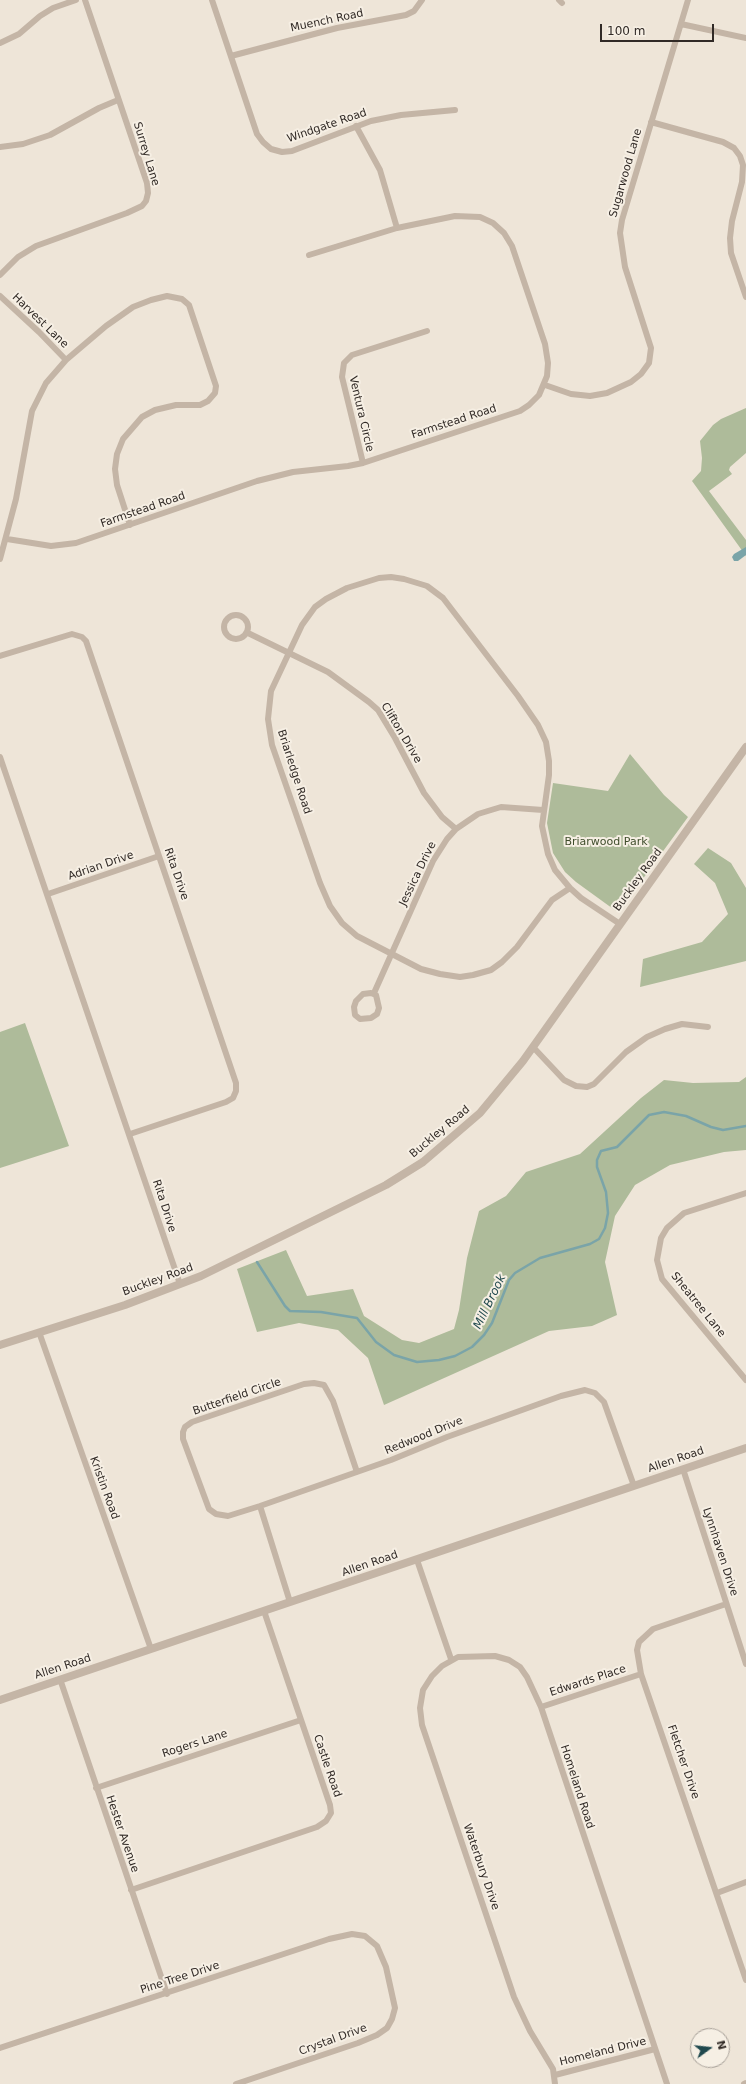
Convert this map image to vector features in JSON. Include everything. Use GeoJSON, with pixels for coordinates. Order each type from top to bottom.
{"type":"FeatureCollection","features":[{"type":"Feature","properties":{"kind":"street"},"geometry":{"type":"LineString","coordinates":[[0,42],[19,34],[40,16],[53,8],[76,0]]}},
{"type":"Feature","properties":{"kind":"street","name":"Surrey Lane"},"geometry":{"type":"LineString","coordinates":[[0,275],[18,257],[36,246],[127,213],[142,206],[146,200],[148,193],[147,183],[85,0]]}},
{"type":"Feature","properties":{"kind":"street","name":"Windgate Road"},"geometry":{"type":"LineString","coordinates":[[212,0],[257,134],[271,149],[282,152],[292,151],[356,126],[400,115],[455,110]]}},
{"type":"Feature","properties":{"kind":"street","name":"Muench Road"},"geometry":{"type":"LineString","coordinates":[[231,56],[337,28],[406,16],[414,11],[422,0]]}},
{"type":"Feature","properties":{"kind":"street","name":"Sugarwood Lane"},"geometry":{"type":"LineString","coordinates":[[545,385],[571,394],[590,396],[621,388],[641,374],[649,363],[651,348],[625,267],[620,233],[651,122],[688,0]]}},
{"type":"Feature","properties":{"kind":"street"},"geometry":{"type":"LineString","coordinates":[[681,24],[746,38]]}},
{"type":"Feature","properties":{"kind":"street"},"geometry":{"type":"LineString","coordinates":[[0,147],[23,144],[50,135],[99,108],[118,100]]}},
{"type":"Feature","properties":{"kind":"street"},"geometry":{"type":"LineString","coordinates":[[651,122],[723,142],[734,148],[740,156],[743,165],[742,182],[732,221],[730,238],[731,253],[746,297]]}},
{"type":"Feature","properties":{"kind":"street"},"geometry":{"type":"LineString","coordinates":[[356,126],[380,170],[397,228]]}},
{"type":"Feature","properties":{"kind":"street","name":"Farmstead Road"},"geometry":{"type":"LineString","coordinates":[[6,539],[51,546],[76,543],[257,480],[293,472],[363,463],[520,411],[534,400],[545,385],[548,363],[545,344],[512,246],[504,233],[493,223],[480,217],[468,215],[397,228],[309,255]]}},
{"type":"Feature","properties":{"kind":"street","name":"Harvest Lane"},"geometry":{"type":"LineString","coordinates":[[0,296],[39,332],[66,360]]}},
{"type":"Feature","properties":{"kind":"street"},"geometry":{"type":"LineString","coordinates":[[0,560],[6,539],[32,411],[46,383],[66,360],[106,326],[133,307],[167,296],[182,299],[189,305],[215,378],[215,393],[208,401],[194,407],[176,405],[155,410],[142,417],[123,439],[117,454],[115,469],[117,485],[130,525]]}},
{"type":"Feature","properties":{"kind":"street","name":"Ventura Circle"},"geometry":{"type":"LineString","coordinates":[[363,463],[342,377],[344,363],[352,355],[427,331]]}},
{"type":"Feature","properties":{"kind":"street","name":"Briarledge Road"},"geometry":{"type":"LineString","coordinates":[[570,888],[552,900],[517,947],[502,962],[491,970],[460,977],[421,969],[357,936],[342,922],[330,906],[272,745],[268,719],[268,704],[271,691],[302,625],[315,607],[326,598],[347,588],[379,578],[391,577],[404,579],[427,586],[436,591],[443,598],[538,725],[546,742],[549,761],[542,826],[548,854],[555,870],[570,888],[620,924]]}},
{"type":"Feature","properties":{"kind":"street"},"geometry":{"type":"LineString","coordinates":[[233,616],[240,616],[247,624],[248,633],[237,639],[229,637],[224,632],[224,623],[233,616]]}},
{"type":"Feature","properties":{"kind":"street","name":"Clifton Drive"},"geometry":{"type":"LineString","coordinates":[[248,633],[328,672],[355,690],[378,710],[395,738],[424,793],[442,817],[456,829]]}},
{"type":"Feature","properties":{"kind":"street","name":"Rita Drive"},"geometry":{"type":"LineString","coordinates":[[0,656],[72,634],[82,636],[86,641],[236,1083],[236,1091],[233,1098],[226,1102],[130,1134]]}},
{"type":"Feature","properties":{"kind":"street","name":"Buckley Road"},"geometry":{"type":"LineString","coordinates":[[0,1345],[180,1284],[252,1252],[374,1191],[423,1162],[480,1113],[533,1047],[746,747]]}},
{"type":"Feature","properties":{"kind":"street","name":"Rita Drive"},"geometry":{"type":"LineString","coordinates":[[0,757],[180,1284]]}},
{"type":"Feature","properties":{"kind":"street","name":"Jessica Drive"},"geometry":{"type":"LineString","coordinates":[[374,993],[433,861],[447,839],[456,829],[478,814],[501,807],[543,810]]}},
{"type":"Feature","properties":{"kind":"street","name":"Adrian Drive"},"geometry":{"type":"LineString","coordinates":[[48,894],[159,856]]}},
{"type":"Feature","properties":{"kind":"street"},"geometry":{"type":"LineString","coordinates":[[374,993],[376,995],[379,1008],[377,1014],[371,1018],[360,1019],[355,1015],[354,1007],[356,1001],[363,994],[374,993]]}},
{"type":"Feature","properties":{"kind":"street"},"geometry":{"type":"LineString","coordinates":[[533,1047],[564,1080],[576,1086],[587,1087],[594,1084],[626,1052],[647,1037],[665,1029],[682,1024],[708,1027]]}},
{"type":"Feature","properties":{"kind":"street","name":"Sheatree Lane"},"geometry":{"type":"LineString","coordinates":[[746,1193],[684,1213],[667,1228],[661,1238],[657,1260],[662,1279],[746,1380]]}},
{"type":"Feature","properties":{"kind":"street","name":"Kristin Road"},"geometry":{"type":"LineString","coordinates":[[39,1332],[150,1650]]}},
{"type":"Feature","properties":{"kind":"street","name":"Butterfield Circle"},"geometry":{"type":"LineString","coordinates":[[260,1506],[228,1516],[216,1514],[209,1509],[184,1439],[183,1432],[185,1427],[192,1422],[304,1384],[314,1383],[322,1385],[328,1390],[333,1401],[357,1472]]}},
{"type":"Feature","properties":{"kind":"street","name":"Redwood Drive"},"geometry":{"type":"LineString","coordinates":[[260,1506],[391,1460],[446,1437],[561,1396],[585,1390],[595,1392],[604,1402],[634,1486]]}},
{"type":"Feature","properties":{"kind":"street","name":"Allen Road"},"geometry":{"type":"LineString","coordinates":[[0,1700],[746,1448]]}},
{"type":"Feature","properties":{"kind":"street","name":"Lynnhaven Drive"},"geometry":{"type":"LineString","coordinates":[[683,1469],[746,1664]]}},
{"type":"Feature","properties":{"kind":"street"},"geometry":{"type":"LineString","coordinates":[[260,1506],[290,1602]]}},
{"type":"Feature","properties":{"kind":"street"},"geometry":{"type":"LineString","coordinates":[[417,1560],[451,1659]]}},
{"type":"Feature","properties":{"kind":"street","name":"Fletcher Drive"},"geometry":{"type":"LineString","coordinates":[[726,1604],[653,1629],[645,1634],[639,1642],[637,1650],[641,1674],[746,1980]]}},
{"type":"Feature","properties":{"kind":"street","name":"Castle Road"},"geometry":{"type":"LineString","coordinates":[[131,1890],[317,1827],[326,1821],[331,1813],[330,1805],[264,1611]]}},
{"type":"Feature","properties":{"kind":"street","name":"Homeland Road"},"geometry":{"type":"LineString","coordinates":[[451,1659],[474,1655],[495,1656],[509,1660],[520,1667],[527,1677],[541,1707],[667,2084]]}},
{"type":"Feature","properties":{"kind":"street","name":"Waterbury Drive"},"geometry":{"type":"LineString","coordinates":[[451,1659],[432,1676],[423,1690],[420,1708],[422,1725],[514,1997],[530,2031],[555,2075],[555,2084]]}},
{"type":"Feature","properties":{"kind":"street","name":"Edwards Place"},"geometry":{"type":"LineString","coordinates":[[541,1707],[641,1674]]}},
{"type":"Feature","properties":{"kind":"street","name":"Hester Avenue"},"geometry":{"type":"LineString","coordinates":[[60,1680],[167,1994]]}},
{"type":"Feature","properties":{"kind":"street","name":"Rogers Lane"},"geometry":{"type":"LineString","coordinates":[[96,1788],[208,1749],[301,1720]]}},
{"type":"Feature","properties":{"kind":"street"},"geometry":{"type":"LineString","coordinates":[[717,1893],[746,1882]]}},
{"type":"Feature","properties":{"kind":"street","name":"Pine Tree Drive"},"geometry":{"type":"LineString","coordinates":[[0,2048],[167,1994],[329,1939],[352,1934],[368,1938]]}},
{"type":"Feature","properties":{"kind":"street","name":"Crystal Drive"},"geometry":{"type":"LineString","coordinates":[[236,2084],[358,2043],[377,2035],[387,2028],[392,2019],[395,2008],[393,1994],[386,1967],[377,1946],[368,1938]]}},
{"type":"Feature","properties":{"kind":"street","name":"Homeland Drive"},"geometry":{"type":"LineString","coordinates":[[555,2075],[655,2049]]}},
{"type":"Feature","properties":{"kind":"green space"},"geometry":{"type":"Polygon","coordinates":[[[746,408],[746,453],[730,467],[729,470],[732,474],[709,491],[746,540],[746,556],[692,481],[701,471],[702,458],[700,441],[713,425],[721,419],[746,408]]]}},
{"type":"Feature","properties":{"kind":"green space","name":"Briarwood Park"},"geometry":{"type":"Polygon","coordinates":[[[630,754],[664,795],[688,817],[623,906],[619,911],[616,911],[576,882],[565,872],[553,853],[547,823],[553,783],[608,791],[630,754]]]}},
{"type":"Feature","properties":{"kind":"green space"},"geometry":{"type":"Polygon","coordinates":[[[708,848],[731,863],[746,888],[746,961],[640,987],[643,959],[702,942],[728,914],[715,883],[694,864],[708,848]]]}},
{"type":"Feature","properties":{"kind":"green space"},"geometry":{"type":"Polygon","coordinates":[[[25,1023],[69,1146],[0,1168],[0,1032],[25,1023]]]}},
{"type":"Feature","properties":{"kind":"green space"},"geometry":{"type":"Polygon","coordinates":[[[746,1077],[746,1150],[724,1152],[670,1165],[635,1185],[615,1216],[605,1262],[617,1315],[592,1326],[549,1331],[384,1405],[368,1358],[338,1330],[299,1323],[257,1332],[237,1269],[286,1250],[307,1296],[353,1289],[364,1316],[402,1340],[419,1343],[454,1329],[459,1310],[467,1258],[479,1211],[506,1196],[526,1172],[580,1154],[641,1098],[664,1080],[693,1083],[739,1082],[746,1077]]]}},
{"type":"Feature","properties":{"kind":"water"},"geometry":{"type":"Polygon","coordinates":[[[746,547],[746,555],[738,561],[734,561],[732,557],[734,554],[746,547]]]}},
{"type":"Feature","properties":{"kind":"waterway","name":"Mill Brook"},"geometry":{"type":"LineString","coordinates":[[257,1262],[285,1306],[290,1311],[321,1312],[357,1318],[376,1342],[394,1355],[417,1362],[439,1360],[455,1356],[472,1347],[484,1335],[492,1323],[509,1280],[515,1273],[540,1258],[590,1244],[599,1239],[605,1228],[608,1213],[606,1192],[597,1167],[597,1160],[601,1151],[617,1147],[649,1115],[664,1112],[686,1116],[711,1127],[723,1130],[746,1126]]}}]}
